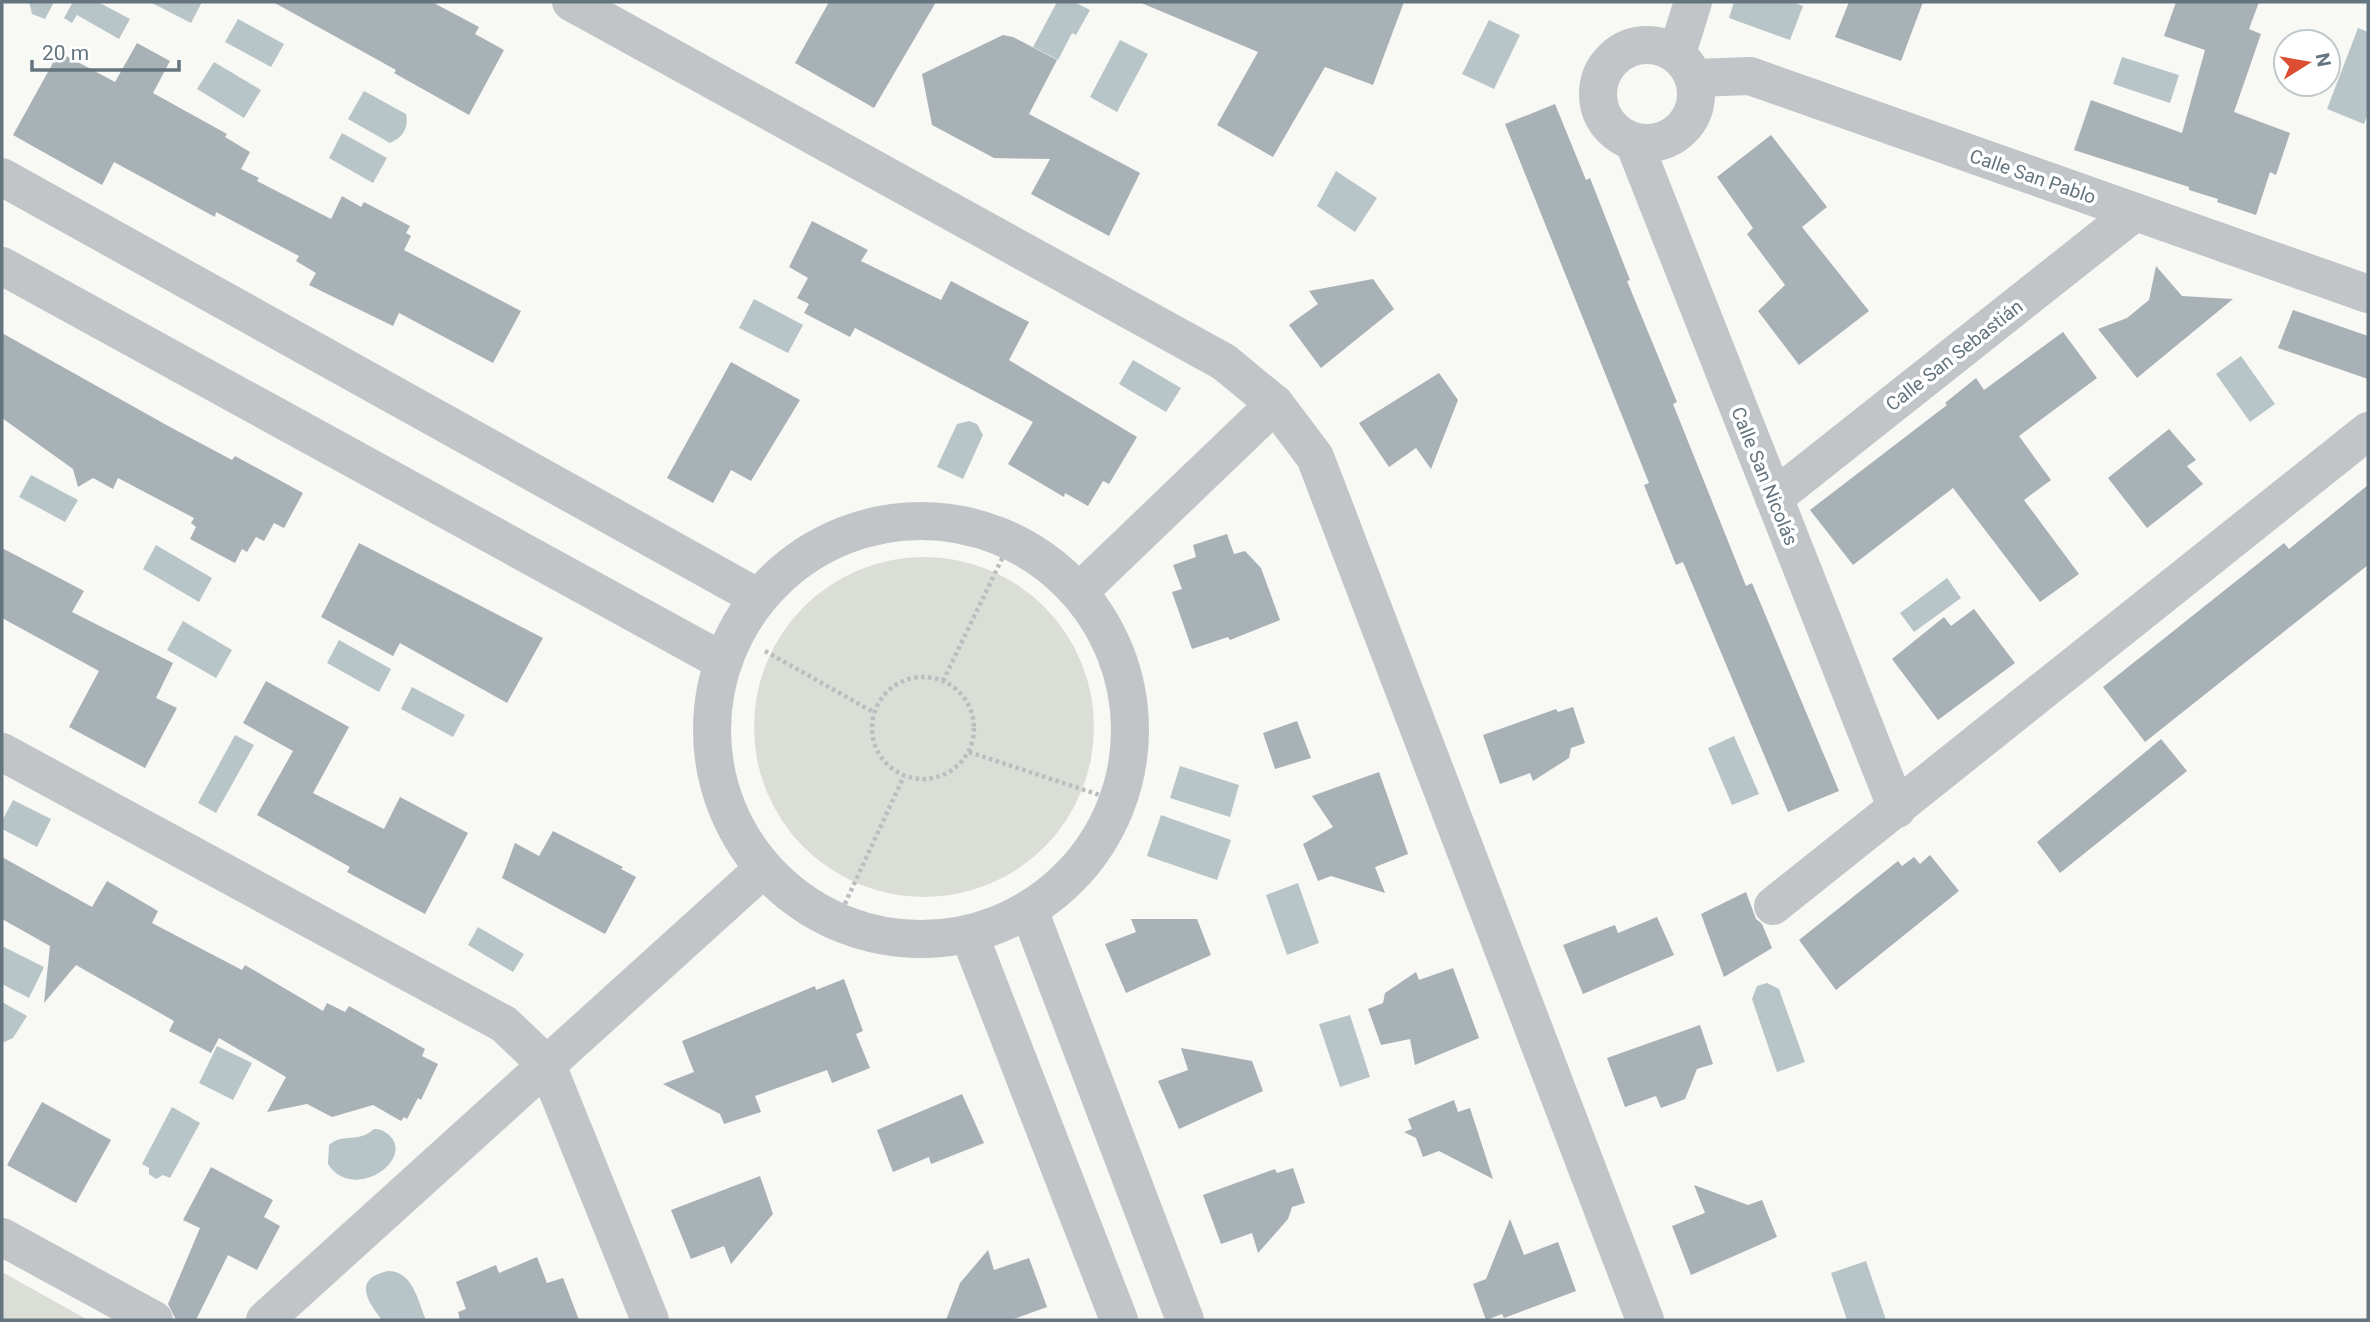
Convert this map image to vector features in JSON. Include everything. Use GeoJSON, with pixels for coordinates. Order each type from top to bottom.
{"type":"FeatureCollection","features":[{"type":"Feature","properties":{"kind":"street"},"geometry":{"type":"LineString","coordinates":[[570,2],[1224,362],[1275,404],[1315,457],[1645,1320]]}},
{"type":"Feature","properties":{"kind":"street"},"geometry":{"type":"LineString","coordinates":[[1686,65],[1648,43],[1626,47],[1607,64],[1596,91],[1608,127],[1634,143],[1666,140],[1688,122],[1696,102],[1686,65],[1693,2]]}},
{"type":"Feature","properties":{"kind":"street","name":"Calle San Pablo"},"geometry":{"type":"LineString","coordinates":[[1686,65],[1750,76],[2368,294]]}},
{"type":"Feature","properties":{"kind":"street","name":"Calle San Nicolás"},"geometry":{"type":"LineString","coordinates":[[1634,143],[1897,809]]}},
{"type":"Feature","properties":{"kind":"street"},"geometry":{"type":"LineString","coordinates":[[2,177],[757,597]]}},
{"type":"Feature","properties":{"kind":"street","name":"Calle San Sebastián"},"geometry":{"type":"LineString","coordinates":[[1774,498],[2135,212]]}},
{"type":"Feature","properties":{"kind":"street"},"geometry":{"type":"LineString","coordinates":[[2,266],[728,647]]}},
{"type":"Feature","properties":{"kind":"street"},"geometry":{"type":"LineString","coordinates":[[1080,591],[1275,404]]}},
{"type":"Feature","properties":{"kind":"street"},"geometry":{"type":"LineString","coordinates":[[1773,906],[2368,431]]}},
{"type":"Feature","properties":{"kind":"street"},"geometry":{"type":"LineString","coordinates":[[944,520],[1010,540],[1044,560],[1080,591],[1107,634],[1126,688],[1129,745],[1118,801],[1097,844],[1067,881],[1029,910],[995,927],[969,934],[897,939],[836,923],[797,899],[763,869],[732,823],[715,770],[711,715],[728,647],[757,597],[810,551],[874,524],[944,520]]}},
{"type":"Feature","properties":{"kind":"street"},"geometry":{"type":"LineString","coordinates":[[2,752],[504,1024],[547,1065],[650,1320]]}},
{"type":"Feature","properties":{"kind":"street"},"geometry":{"type":"LineString","coordinates":[[265,1320],[763,869]]}},
{"type":"Feature","properties":{"kind":"street"},"geometry":{"type":"LineString","coordinates":[[1029,910],[1185,1320]]}},
{"type":"Feature","properties":{"kind":"street"},"geometry":{"type":"LineString","coordinates":[[969,934],[1119,1320]]}},
{"type":"Feature","properties":{"kind":"street"},"geometry":{"type":"LineString","coordinates":[[2,1237],[154,1320]]}},
{"type":"Feature","properties":{"kind":"path"},"geometry":{"type":"LineString","coordinates":[[943,681],[1010,540]]}},
{"type":"Feature","properties":{"kind":"path"},"geometry":{"type":"LineString","coordinates":[[728,647],[874,713]]}},
{"type":"Feature","properties":{"kind":"path"},"geometry":{"type":"LineString","coordinates":[[910,678],[943,681],[957,690],[968,703],[975,736],[970,752],[954,769],[934,779],[904,776],[891,769],[874,743],[874,713],[882,697],[894,685],[910,678]]}},
{"type":"Feature","properties":{"kind":"path"},"geometry":{"type":"LineString","coordinates":[[970,752],[1118,801]]}},
{"type":"Feature","properties":{"kind":"path"},"geometry":{"type":"LineString","coordinates":[[836,923],[904,776]]}},
{"type":"Feature","properties":{"kind":"shaded area"},"geometry":{"type":"Polygon","coordinates":[[[29,2],[54,2],[45,19],[32,14],[29,2]]]}},
{"type":"Feature","properties":{"kind":"shaded area"},"geometry":{"type":"Polygon","coordinates":[[[73,2],[98,2],[130,19],[119,39],[77,15],[72,23],[64,18],[73,2]]]}},
{"type":"Feature","properties":{"kind":"shaded area"},"geometry":{"type":"Polygon","coordinates":[[[150,2],[202,2],[191,23],[150,2]]]}},
{"type":"Feature","properties":{"kind":"shaded area"},"geometry":{"type":"Polygon","coordinates":[[[1057,2],[1074,2],[1090,10],[1076,35],[1072,33],[1058,60],[1033,47],[1057,2]]]}},
{"type":"Feature","properties":{"kind":"shaded area"},"geometry":{"type":"Polygon","coordinates":[[[1734,2],[1792,2],[1803,6],[1790,40],[1729,18],[1734,2]]]}},
{"type":"Feature","properties":{"kind":"shaded area"},"geometry":{"type":"Polygon","coordinates":[[[238,19],[284,44],[271,67],[225,42],[238,19]]]}},
{"type":"Feature","properties":{"kind":"shaded area"},"geometry":{"type":"Polygon","coordinates":[[[1489,20],[1520,35],[1494,89],[1462,74],[1489,20]]]}},
{"type":"Feature","properties":{"kind":"shaded area"},"geometry":{"type":"Polygon","coordinates":[[[2358,28],[2368,32],[2368,113],[2364,124],[2327,109],[2331,98],[2342,98],[2342,70],[2358,28]]]}},
{"type":"Feature","properties":{"kind":"shaded area"},"geometry":{"type":"Polygon","coordinates":[[[1120,40],[1148,54],[1117,112],[1090,97],[1120,40]]]}},
{"type":"Feature","properties":{"kind":"shaded area"},"geometry":{"type":"Polygon","coordinates":[[[2122,57],[2179,75],[2170,103],[2113,84],[2122,57]]]}},
{"type":"Feature","properties":{"kind":"shaded area"},"geometry":{"type":"Polygon","coordinates":[[[214,62],[261,90],[244,118],[197,89],[214,62]]]}},
{"type":"Feature","properties":{"kind":"shaded area"},"geometry":{"type":"Polygon","coordinates":[[[364,91],[406,114],[406,128],[395,141],[390,143],[348,119],[364,91]]]}},
{"type":"Feature","properties":{"kind":"shaded area"},"geometry":{"type":"Polygon","coordinates":[[[342,133],[387,158],[373,183],[329,158],[342,133]]]}},
{"type":"Feature","properties":{"kind":"shaded area"},"geometry":{"type":"Polygon","coordinates":[[[1336,171],[1377,198],[1355,232],[1317,206],[1336,171]]]}},
{"type":"Feature","properties":{"kind":"shaded area"},"geometry":{"type":"Polygon","coordinates":[[[754,299],[803,325],[788,353],[739,328],[754,299]]]}},
{"type":"Feature","properties":{"kind":"shaded area"},"geometry":{"type":"Polygon","coordinates":[[[2241,356],[2275,404],[2250,422],[2216,374],[2241,356]]]}},
{"type":"Feature","properties":{"kind":"shaded area"},"geometry":{"type":"Polygon","coordinates":[[[1133,360],[1181,388],[1166,412],[1119,384],[1133,360]]]}},
{"type":"Feature","properties":{"kind":"shaded area"},"geometry":{"type":"Polygon","coordinates":[[[969,421],[977,424],[983,435],[963,479],[937,467],[957,424],[969,421]]]}},
{"type":"Feature","properties":{"kind":"shaded area"},"geometry":{"type":"Polygon","coordinates":[[[31,475],[78,500],[65,522],[19,497],[31,475]]]}},
{"type":"Feature","properties":{"kind":"shaded area"},"geometry":{"type":"Polygon","coordinates":[[[156,545],[212,578],[199,602],[143,569],[156,545]]]}},
{"type":"Feature","properties":{"kind":"shaded area"},"geometry":{"type":"Polygon","coordinates":[[[924,557],[957,561],[989,570],[1018,586],[1044,607],[1065,633],[1081,662],[1090,694],[1094,727],[1090,760],[1081,792],[1065,821],[1044,847],[1018,868],[989,884],[957,893],[924,897],[891,893],[859,884],[830,868],[804,847],[783,821],[767,792],[758,760],[754,727],[758,694],[767,662],[783,633],[804,607],[830,586],[859,570],[891,561],[924,557]]]}},
{"type":"Feature","properties":{"kind":"shaded area"},"geometry":{"type":"Polygon","coordinates":[[[1947,578],[1961,598],[1914,632],[1900,613],[1947,578]]]}},
{"type":"Feature","properties":{"kind":"shaded area"},"geometry":{"type":"Polygon","coordinates":[[[183,621],[232,650],[216,678],[167,650],[183,621]]]}},
{"type":"Feature","properties":{"kind":"shaded area"},"geometry":{"type":"Polygon","coordinates":[[[339,640],[391,669],[379,692],[327,663],[339,640]]]}},
{"type":"Feature","properties":{"kind":"shaded area"},"geometry":{"type":"Polygon","coordinates":[[[412,687],[465,715],[453,737],[401,709],[412,687]]]}},
{"type":"Feature","properties":{"kind":"shaded area"},"geometry":{"type":"Polygon","coordinates":[[[235,735],[254,745],[216,813],[198,803],[235,735]]]}},
{"type":"Feature","properties":{"kind":"shaded area"},"geometry":{"type":"Polygon","coordinates":[[[1734,736],[1759,794],[1732,805],[1708,748],[1734,736]]]}},
{"type":"Feature","properties":{"kind":"shaded area"},"geometry":{"type":"Polygon","coordinates":[[[1180,766],[1239,785],[1230,817],[1170,798],[1180,766]]]}},
{"type":"Feature","properties":{"kind":"shaded area"},"geometry":{"type":"Polygon","coordinates":[[[13,800],[51,819],[37,847],[2,829],[2,821],[13,800]]]}},
{"type":"Feature","properties":{"kind":"shaded area"},"geometry":{"type":"Polygon","coordinates":[[[1161,815],[1231,840],[1217,880],[1147,856],[1161,815]]]}},
{"type":"Feature","properties":{"kind":"shaded area"},"geometry":{"type":"Polygon","coordinates":[[[1298,883],[1319,943],[1287,955],[1266,895],[1298,883]]]}},
{"type":"Feature","properties":{"kind":"shaded area"},"geometry":{"type":"Polygon","coordinates":[[[478,927],[524,954],[513,972],[468,945],[478,927]]]}},
{"type":"Feature","properties":{"kind":"shaded area"},"geometry":{"type":"Polygon","coordinates":[[[2,946],[44,967],[29,998],[2,984],[2,946]]]}},
{"type":"Feature","properties":{"kind":"shaded area"},"geometry":{"type":"Polygon","coordinates":[[[1767,983],[1779,989],[1805,1062],[1777,1072],[1752,999],[1757,986],[1767,983]]]}},
{"type":"Feature","properties":{"kind":"shaded area"},"geometry":{"type":"Polygon","coordinates":[[[2,1002],[27,1016],[13,1038],[2,1043],[2,1002]]]}},
{"type":"Feature","properties":{"kind":"shaded area"},"geometry":{"type":"Polygon","coordinates":[[[1350,1015],[1370,1077],[1340,1087],[1319,1024],[1350,1015]]]}},
{"type":"Feature","properties":{"kind":"shaded area"},"geometry":{"type":"Polygon","coordinates":[[[217,1046],[252,1063],[233,1100],[199,1083],[217,1046]]]}},
{"type":"Feature","properties":{"kind":"shaded area"},"geometry":{"type":"Polygon","coordinates":[[[172,1107],[200,1123],[170,1178],[163,1175],[156,1179],[149,1174],[149,1168],[142,1164],[172,1107]]]}},
{"type":"Feature","properties":{"kind":"shaded area"},"geometry":{"type":"Polygon","coordinates":[[[374,1129],[389,1135],[395,1145],[394,1156],[378,1174],[365,1179],[352,1179],[339,1175],[328,1164],[329,1145],[340,1139],[362,1136],[374,1129]]]}},
{"type":"Feature","properties":{"kind":"shaded area"},"geometry":{"type":"Polygon","coordinates":[[[1866,1261],[1886,1320],[1847,1320],[1831,1273],[1866,1261]]]}},
{"type":"Feature","properties":{"kind":"shaded area"},"geometry":{"type":"Polygon","coordinates":[[[388,1271],[396,1272],[409,1281],[426,1320],[382,1320],[368,1299],[366,1286],[377,1275],[388,1271]]]}},
{"type":"Feature","properties":{"kind":"shaded area"},"geometry":{"type":"Polygon","coordinates":[[[2,1272],[88,1320],[2,1320],[2,1272]]]}},
{"type":"Feature","properties":{"kind":"building"},"geometry":{"type":"Polygon","coordinates":[[[273,2],[432,2],[479,27],[475,34],[504,50],[469,115],[394,73],[396,70],[273,2]]]}},
{"type":"Feature","properties":{"kind":"building"},"geometry":{"type":"Polygon","coordinates":[[[829,2],[936,2],[874,108],[795,63],[829,2]]]}},
{"type":"Feature","properties":{"kind":"building"},"geometry":{"type":"Polygon","coordinates":[[[1139,2],[1404,2],[1373,85],[1325,67],[1273,157],[1217,125],[1258,52],[1139,2]]]}},
{"type":"Feature","properties":{"kind":"building"},"geometry":{"type":"Polygon","coordinates":[[[1849,2],[1923,2],[1901,61],[1835,37],[1849,2]]]}},
{"type":"Feature","properties":{"kind":"building"},"geometry":{"type":"Polygon","coordinates":[[[2176,2],[2259,2],[2249,29],[2261,34],[2234,112],[2290,133],[2276,175],[2270,172],[2256,215],[2217,202],[2218,199],[2189,190],[2189,187],[2074,150],[2091,100],[2182,133],[2205,50],[2164,36],[2176,2]]]}},
{"type":"Feature","properties":{"kind":"building"},"geometry":{"type":"Polygon","coordinates":[[[1003,35],[1013,37],[1057,60],[1029,114],[1140,173],[1109,236],[1031,194],[1050,159],[994,158],[932,125],[922,74],[1003,35]]]}},
{"type":"Feature","properties":{"kind":"building"},"geometry":{"type":"Polygon","coordinates":[[[137,43],[170,61],[153,93],[227,134],[225,137],[250,152],[241,169],[259,178],[257,181],[331,219],[342,196],[361,207],[364,202],[410,226],[406,233],[411,236],[404,250],[521,311],[493,363],[399,313],[393,326],[309,285],[316,273],[296,261],[299,256],[216,212],[215,217],[114,162],[102,185],[13,135],[59,52],[115,82],[137,43]]]}},
{"type":"Feature","properties":{"kind":"building"},"geometry":{"type":"Polygon","coordinates":[[[1555,104],[1586,180],[1590,178],[1630,280],[1627,281],[1677,402],[1673,404],[1746,586],[1752,583],[1839,791],[1788,812],[1683,562],[1676,565],[1644,485],[1649,483],[1505,124],[1555,104]]]}},
{"type":"Feature","properties":{"kind":"building"},"geometry":{"type":"Polygon","coordinates":[[[1771,135],[1827,207],[1802,227],[1869,311],[1799,365],[1758,311],[1785,285],[1747,234],[1753,228],[1717,177],[1771,135]]]}},
{"type":"Feature","properties":{"kind":"building"},"geometry":{"type":"Polygon","coordinates":[[[812,221],[868,250],[861,261],[941,300],[951,281],[1029,322],[1009,360],[1137,437],[1109,484],[1103,481],[1088,506],[1065,493],[1064,497],[1008,464],[1033,422],[855,328],[850,337],[804,313],[809,304],[797,298],[808,278],[789,267],[812,221]]]}},
{"type":"Feature","properties":{"kind":"building"},"geometry":{"type":"Polygon","coordinates":[[[2156,266],[2182,296],[2233,299],[2137,378],[2098,329],[2127,318],[2149,300],[2156,266]]]}},
{"type":"Feature","properties":{"kind":"building"},"geometry":{"type":"Polygon","coordinates":[[[1373,279],[1394,309],[1321,368],[1289,325],[1318,304],[1309,291],[1373,279]]]}},
{"type":"Feature","properties":{"kind":"building"},"geometry":{"type":"Polygon","coordinates":[[[2293,310],[2368,336],[2368,379],[2278,348],[2293,310]]]}},
{"type":"Feature","properties":{"kind":"building"},"geometry":{"type":"Polygon","coordinates":[[[2063,332],[2097,378],[2019,436],[2051,480],[2024,500],[2079,574],[2040,602],[1953,488],[1853,565],[1810,510],[1947,405],[1945,403],[1976,378],[1984,390],[2063,332]]]}},
{"type":"Feature","properties":{"kind":"building"},"geometry":{"type":"Polygon","coordinates":[[[2,333],[232,460],[235,456],[303,493],[284,528],[274,523],[264,541],[256,537],[247,552],[242,549],[235,563],[190,539],[196,527],[191,523],[194,518],[118,478],[113,489],[93,478],[78,487],[73,469],[2,418],[2,333]]]}},
{"type":"Feature","properties":{"kind":"building"},"geometry":{"type":"Polygon","coordinates":[[[731,362],[800,400],[751,481],[731,470],[713,503],[667,478],[731,362]]]}},
{"type":"Feature","properties":{"kind":"building"},"geometry":{"type":"Polygon","coordinates":[[[1439,373],[1458,400],[1431,469],[1416,448],[1389,467],[1359,423],[1439,373]]]}},
{"type":"Feature","properties":{"kind":"building"},"geometry":{"type":"Polygon","coordinates":[[[2169,429],[2196,460],[2187,466],[2203,484],[2147,528],[2108,478],[2169,429]]]}},
{"type":"Feature","properties":{"kind":"building"},"geometry":{"type":"Polygon","coordinates":[[[2368,485],[2368,565],[2145,742],[2103,687],[2284,543],[2289,549],[2368,485]]]}},
{"type":"Feature","properties":{"kind":"building"},"geometry":{"type":"Polygon","coordinates":[[[1227,534],[1234,554],[1245,551],[1261,568],[1280,620],[1230,640],[1228,637],[1192,649],[1172,592],[1182,589],[1173,565],[1196,557],[1193,545],[1227,534]]]}},
{"type":"Feature","properties":{"kind":"building"},"geometry":{"type":"Polygon","coordinates":[[[359,543],[543,638],[507,703],[400,643],[393,656],[321,617],[359,543]]]}},
{"type":"Feature","properties":{"kind":"building"},"geometry":{"type":"Polygon","coordinates":[[[2,548],[84,591],[72,612],[173,663],[156,698],[177,708],[145,768],[69,727],[99,671],[2,618],[2,548]]]}},
{"type":"Feature","properties":{"kind":"building"},"geometry":{"type":"Polygon","coordinates":[[[1974,609],[2015,663],[1938,720],[1892,659],[1944,617],[1951,626],[1974,609]]]}},
{"type":"Feature","properties":{"kind":"building"},"geometry":{"type":"Polygon","coordinates":[[[266,681],[349,727],[313,793],[384,829],[400,797],[468,833],[425,914],[347,872],[350,867],[257,815],[293,751],[243,723],[266,681]]]}},
{"type":"Feature","properties":{"kind":"building"},"geometry":{"type":"Polygon","coordinates":[[[1573,707],[1585,743],[1571,748],[1569,758],[1533,781],[1530,773],[1500,784],[1483,735],[1556,709],[1558,712],[1573,707]]]}},
{"type":"Feature","properties":{"kind":"building"},"geometry":{"type":"Polygon","coordinates":[[[1297,721],[1311,758],[1275,769],[1263,733],[1297,721]]]}},
{"type":"Feature","properties":{"kind":"building"},"geometry":{"type":"Polygon","coordinates":[[[2161,739],[2187,771],[2060,873],[2037,842],[2161,739]]]}},
{"type":"Feature","properties":{"kind":"building"},"geometry":{"type":"Polygon","coordinates":[[[1379,772],[1408,854],[1375,867],[1385,893],[1331,876],[1318,881],[1303,844],[1333,827],[1312,796],[1379,772]]]}},
{"type":"Feature","properties":{"kind":"building"},"geometry":{"type":"Polygon","coordinates":[[[553,831],[623,867],[621,869],[636,877],[605,934],[502,878],[515,843],[539,856],[553,831]]]}},
{"type":"Feature","properties":{"kind":"building"},"geometry":{"type":"Polygon","coordinates":[[[1930,855],[1959,891],[1836,990],[1799,940],[1898,861],[1902,866],[1914,857],[1920,864],[1930,855]]]}},
{"type":"Feature","properties":{"kind":"building"},"geometry":{"type":"Polygon","coordinates":[[[2,857],[92,907],[107,881],[158,911],[152,923],[242,970],[245,965],[323,1011],[327,1003],[345,1012],[349,1006],[425,1049],[422,1056],[438,1064],[421,1100],[418,1098],[407,1119],[404,1117],[401,1121],[373,1105],[332,1117],[307,1104],[267,1112],[286,1077],[219,1038],[211,1053],[169,1031],[174,1021],[76,965],[44,1003],[50,946],[2,919],[2,857]]]}},
{"type":"Feature","properties":{"kind":"building"},"geometry":{"type":"Polygon","coordinates":[[[1746,892],[1756,919],[1762,924],[1772,948],[1724,977],[1701,914],[1746,892]]]}},
{"type":"Feature","properties":{"kind":"building"},"geometry":{"type":"Polygon","coordinates":[[[1657,917],[1674,955],[1583,994],[1563,945],[1615,925],[1618,933],[1657,917]]]}},
{"type":"Feature","properties":{"kind":"building"},"geometry":{"type":"Polygon","coordinates":[[[1131,919],[1197,919],[1211,955],[1126,993],[1105,944],[1136,932],[1131,919]]]}},
{"type":"Feature","properties":{"kind":"building"},"geometry":{"type":"Polygon","coordinates":[[[1453,968],[1479,1038],[1415,1065],[1410,1039],[1381,1045],[1368,1009],[1383,1003],[1385,993],[1416,972],[1419,980],[1453,968]]]}},
{"type":"Feature","properties":{"kind":"building"},"geometry":{"type":"Polygon","coordinates":[[[844,979],[863,1031],[856,1034],[870,1068],[832,1083],[827,1070],[755,1096],[761,1112],[724,1124],[720,1114],[663,1084],[694,1072],[682,1041],[815,986],[816,990],[844,979]]]}},
{"type":"Feature","properties":{"kind":"building"},"geometry":{"type":"Polygon","coordinates":[[[1700,1025],[1713,1064],[1697,1069],[1685,1099],[1661,1108],[1656,1096],[1625,1107],[1607,1058],[1700,1025]]]}},
{"type":"Feature","properties":{"kind":"building"},"geometry":{"type":"Polygon","coordinates":[[[1181,1048],[1252,1061],[1263,1091],[1179,1129],[1158,1081],[1188,1070],[1181,1048]]]}},
{"type":"Feature","properties":{"kind":"building"},"geometry":{"type":"Polygon","coordinates":[[[962,1094],[984,1143],[931,1164],[929,1157],[893,1172],[877,1130],[962,1094]]]}},
{"type":"Feature","properties":{"kind":"building"},"geometry":{"type":"Polygon","coordinates":[[[1454,1100],[1458,1112],[1470,1108],[1493,1179],[1439,1151],[1423,1157],[1416,1138],[1404,1132],[1412,1129],[1408,1119],[1454,1100]]]}},
{"type":"Feature","properties":{"kind":"building"},"geometry":{"type":"Polygon","coordinates":[[[42,1102],[111,1140],[76,1203],[7,1165],[42,1102]]]}},
{"type":"Feature","properties":{"kind":"building"},"geometry":{"type":"Polygon","coordinates":[[[211,1167],[273,1200],[264,1217],[280,1226],[257,1270],[228,1255],[196,1320],[176,1320],[168,1304],[200,1228],[183,1220],[211,1167]]]}},
{"type":"Feature","properties":{"kind":"building"},"geometry":{"type":"Polygon","coordinates":[[[1293,1168],[1305,1203],[1292,1207],[1288,1219],[1258,1253],[1252,1233],[1221,1244],[1203,1195],[1275,1169],[1277,1173],[1293,1168]]]}},
{"type":"Feature","properties":{"kind":"building"},"geometry":{"type":"Polygon","coordinates":[[[760,1176],[773,1214],[731,1264],[724,1246],[691,1259],[671,1210],[760,1176]]]}},
{"type":"Feature","properties":{"kind":"building"},"geometry":{"type":"Polygon","coordinates":[[[1694,1185],[1748,1205],[1762,1200],[1777,1237],[1691,1275],[1672,1226],[1705,1213],[1694,1185]]]}},
{"type":"Feature","properties":{"kind":"building"},"geometry":{"type":"Polygon","coordinates":[[[1510,1219],[1524,1255],[1558,1242],[1576,1291],[1504,1318],[1502,1314],[1486,1320],[1473,1284],[1486,1279],[1510,1219]]]}},
{"type":"Feature","properties":{"kind":"building"},"geometry":{"type":"Polygon","coordinates":[[[988,1250],[994,1270],[1029,1258],[1047,1307],[1011,1320],[946,1320],[960,1283],[988,1250]]]}},
{"type":"Feature","properties":{"kind":"building"},"geometry":{"type":"Polygon","coordinates":[[[537,1257],[547,1283],[563,1278],[579,1320],[460,1320],[458,1312],[466,1309],[456,1282],[496,1265],[499,1273],[537,1257]]]}}]}
